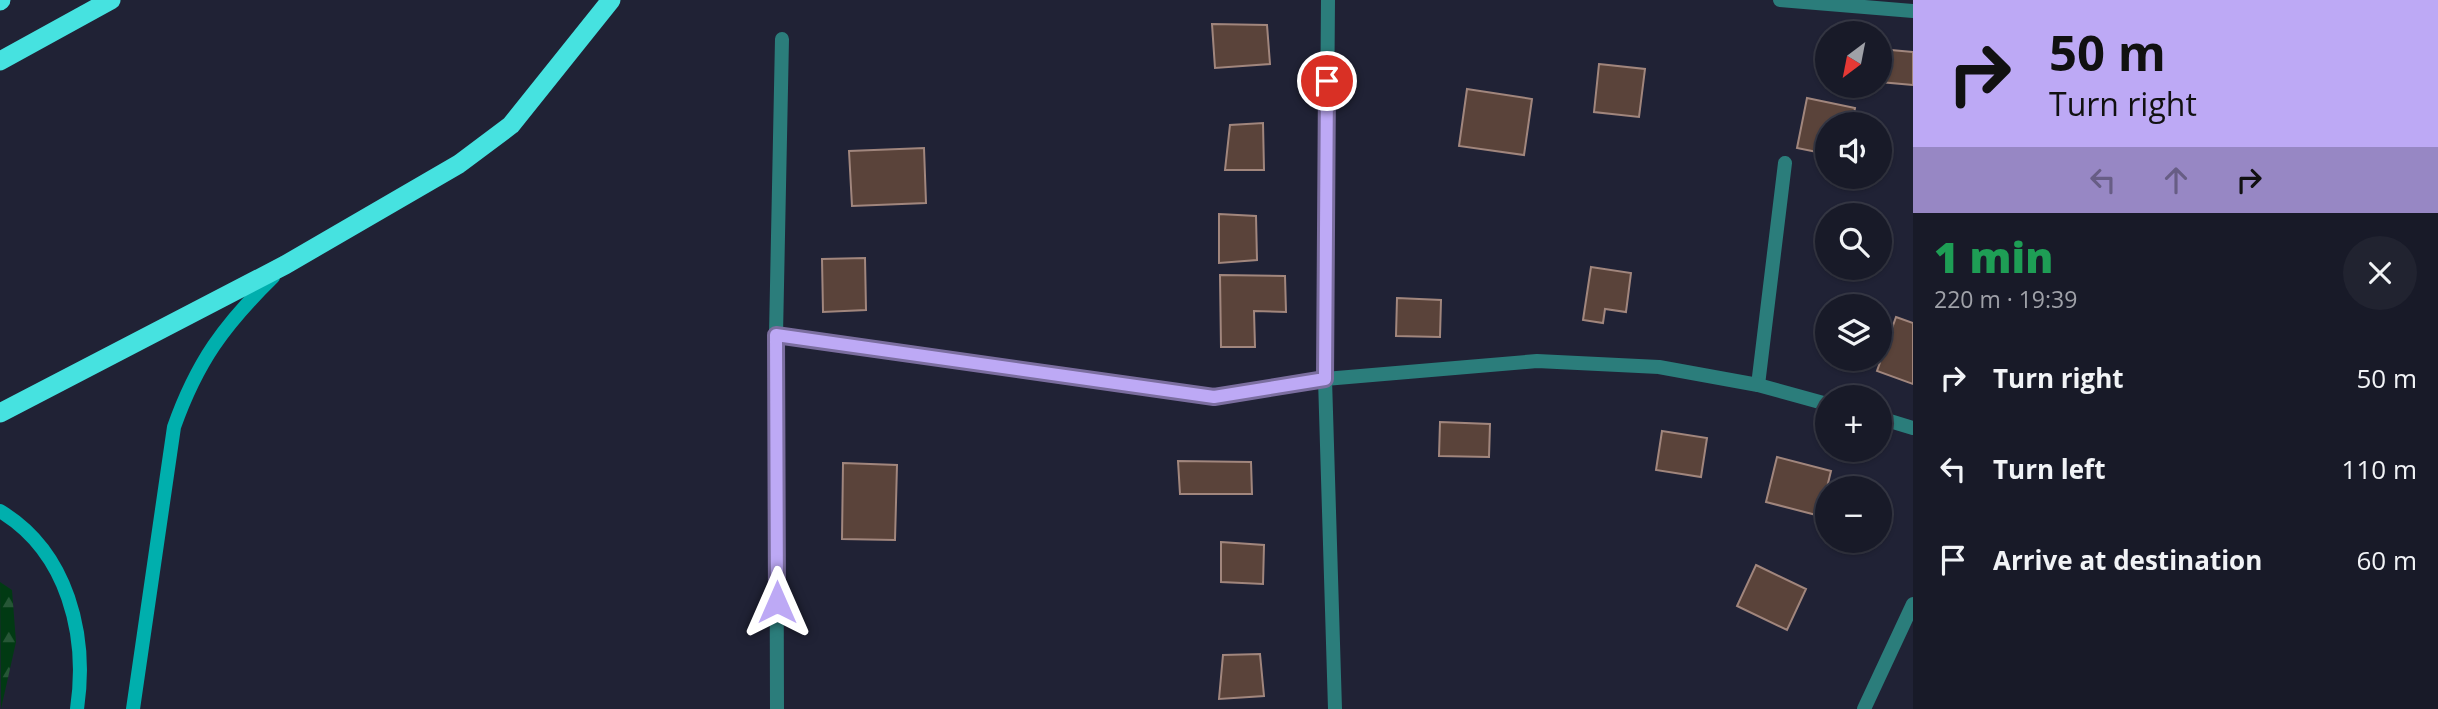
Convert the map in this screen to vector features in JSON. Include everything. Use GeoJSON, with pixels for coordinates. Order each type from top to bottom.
{"type":"FeatureCollection","features":[{"type":"Feature","properties":{"kind":"highway"},"geometry":{"type":"LineString","coordinates":[[0,61],[111,0]]}},
{"type":"Feature","properties":{"kind":"highway"},"geometry":{"type":"LineString","coordinates":[[547,82],[599,0]]}},
{"type":"Feature","properties":{"kind":"highway"},"geometry":{"type":"LineString","coordinates":[[0,413],[285,265],[459,164],[511,125],[611,0]]}},
{"type":"Feature","properties":{"kind":"main road"},"geometry":{"type":"LineString","coordinates":[[133,709],[174,427],[189,383],[215,340],[247,302],[285,265]]}},
{"type":"Feature","properties":{"kind":"main road"},"geometry":{"type":"LineString","coordinates":[[0,511],[24,525],[55,566],[74,612],[81,657],[76,709]]}},
{"type":"Feature","properties":{"kind":"street"},"geometry":{"type":"LineString","coordinates":[[1328,0],[1325,379],[1335,709]]}},
{"type":"Feature","properties":{"kind":"street"},"geometry":{"type":"LineString","coordinates":[[1780,0],[1913,11]]}},
{"type":"Feature","properties":{"kind":"street"},"geometry":{"type":"LineString","coordinates":[[777,709],[776,335],[782,38]]}},
{"type":"Feature","properties":{"kind":"street"},"geometry":{"type":"LineString","coordinates":[[1758,385],[1785,163]]}},
{"type":"Feature","properties":{"kind":"street"},"geometry":{"type":"LineString","coordinates":[[776,335],[1214,397],[1325,379],[1537,361],[1659,368],[1758,385],[1815,401]]}},
{"type":"Feature","properties":{"kind":"street"},"geometry":{"type":"LineString","coordinates":[[1892,422],[1913,428]]}},
{"type":"Feature","properties":{"kind":"street"},"geometry":{"type":"LineString","coordinates":[[1864,709],[1913,604]]}},
{"type":"Feature","properties":{"kind":"green space"},"geometry":{"type":"Polygon","coordinates":[[[0,582],[12,590],[16,642],[1,709],[0,582]]]}},
{"type":"Feature","properties":{"kind":"building"},"geometry":{"type":"Polygon","coordinates":[[[1212,24],[1267,25],[1270,64],[1215,68],[1212,24]]]}},
{"type":"Feature","properties":{"kind":"building"},"geometry":{"type":"Polygon","coordinates":[[[1892,50],[1913,52],[1913,85],[1892,83],[1892,50]]]}},
{"type":"Feature","properties":{"kind":"building"},"geometry":{"type":"Polygon","coordinates":[[[1599,64],[1645,69],[1639,117],[1594,112],[1599,64]]]}},
{"type":"Feature","properties":{"kind":"building"},"geometry":{"type":"Polygon","coordinates":[[[1467,89],[1532,99],[1524,155],[1459,146],[1467,89]]]}},
{"type":"Feature","properties":{"kind":"building"},"geometry":{"type":"Polygon","coordinates":[[[1807,98],[1855,108],[1854,112],[1815,112],[1815,152],[1797,148],[1807,98]]]}},
{"type":"Feature","properties":{"kind":"building"},"geometry":{"type":"Polygon","coordinates":[[[1263,123],[1264,170],[1225,170],[1230,125],[1263,123]]]}},
{"type":"Feature","properties":{"kind":"building"},"geometry":{"type":"Polygon","coordinates":[[[924,148],[926,203],[852,206],[849,151],[924,148]]]}},
{"type":"Feature","properties":{"kind":"building"},"geometry":{"type":"Polygon","coordinates":[[[1219,214],[1256,216],[1257,260],[1219,263],[1219,214]]]}},
{"type":"Feature","properties":{"kind":"building"},"geometry":{"type":"Polygon","coordinates":[[[865,258],[866,310],[823,312],[822,259],[865,258]]]}},
{"type":"Feature","properties":{"kind":"building"},"geometry":{"type":"Polygon","coordinates":[[[1591,267],[1631,273],[1626,312],[1605,309],[1603,323],[1583,320],[1591,267]]]}},
{"type":"Feature","properties":{"kind":"building"},"geometry":{"type":"Polygon","coordinates":[[[1220,275],[1285,276],[1286,312],[1254,311],[1255,347],[1221,347],[1220,275]]]}},
{"type":"Feature","properties":{"kind":"building"},"geometry":{"type":"Polygon","coordinates":[[[1397,298],[1441,300],[1440,337],[1396,336],[1397,298]]]}},
{"type":"Feature","properties":{"kind":"building"},"geometry":{"type":"Polygon","coordinates":[[[1896,317],[1913,323],[1913,384],[1877,371],[1892,371],[1892,328],[1896,317]]]}},
{"type":"Feature","properties":{"kind":"building"},"geometry":{"type":"Polygon","coordinates":[[[1440,422],[1490,424],[1489,457],[1439,456],[1440,422]]]}},
{"type":"Feature","properties":{"kind":"building"},"geometry":{"type":"Polygon","coordinates":[[[1662,431],[1707,438],[1701,477],[1656,470],[1662,431]]]}},
{"type":"Feature","properties":{"kind":"building"},"geometry":{"type":"Polygon","coordinates":[[[1777,457],[1831,471],[1830,476],[1815,476],[1815,515],[1766,502],[1777,457]]]}},
{"type":"Feature","properties":{"kind":"building"},"geometry":{"type":"Polygon","coordinates":[[[1178,461],[1251,462],[1252,494],[1180,494],[1178,461]]]}},
{"type":"Feature","properties":{"kind":"building"},"geometry":{"type":"Polygon","coordinates":[[[843,463],[897,465],[895,540],[842,539],[843,463]]]}},
{"type":"Feature","properties":{"kind":"building"},"geometry":{"type":"Polygon","coordinates":[[[1221,542],[1264,545],[1263,584],[1221,582],[1221,542]]]}},
{"type":"Feature","properties":{"kind":"building"},"geometry":{"type":"Polygon","coordinates":[[[1756,565],[1806,589],[1787,630],[1737,606],[1756,565]]]}},
{"type":"Feature","properties":{"kind":"building"},"geometry":{"type":"Polygon","coordinates":[[[1260,654],[1264,696],[1219,699],[1223,655],[1260,654]]]}},
{"type":"Feature","properties":{"kind":"route"},"geometry":{"type":"LineString","coordinates":[[777,602],[776,335],[972,365],[1214,397],[1325,379],[1327,81]]}}]}
